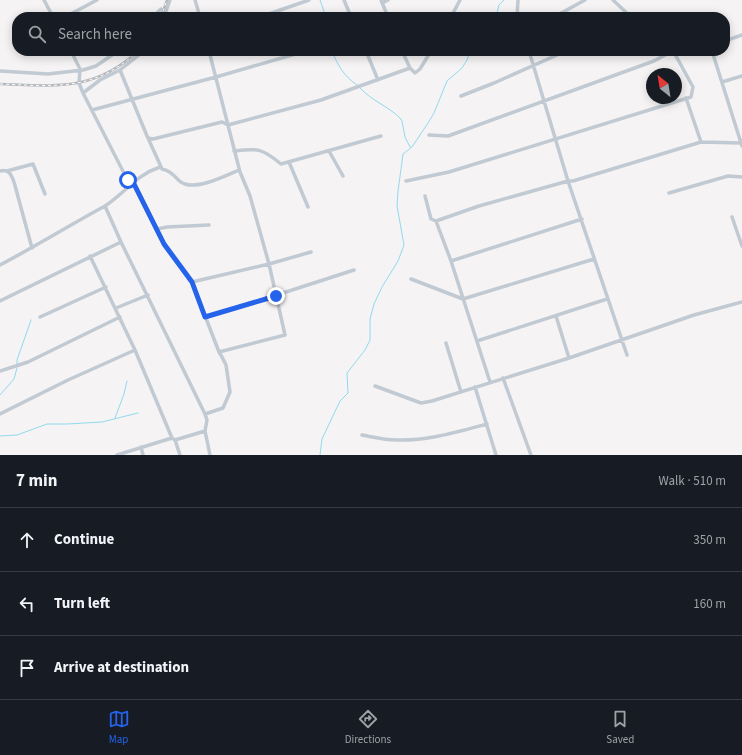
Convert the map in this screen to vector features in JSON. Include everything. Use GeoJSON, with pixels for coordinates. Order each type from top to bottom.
{"type":"FeatureCollection","features":[{"type":"Feature","properties":{"kind":"street"},"geometry":{"type":"LineString","coordinates":[[44,0],[50,12]]}},
{"type":"Feature","properties":{"kind":"street"},"geometry":{"type":"LineString","coordinates":[[74,12],[97,0]]}},
{"type":"Feature","properties":{"kind":"street"},"geometry":{"type":"LineString","coordinates":[[166,12],[170,0]]}},
{"type":"Feature","properties":{"kind":"street"},"geometry":{"type":"LineString","coordinates":[[195,0],[199,12]]}},
{"type":"Feature","properties":{"kind":"street"},"geometry":{"type":"LineString","coordinates":[[274,12],[309,0]]}},
{"type":"Feature","properties":{"kind":"street"},"geometry":{"type":"LineString","coordinates":[[344,0],[349,12]]}},
{"type":"Feature","properties":{"kind":"street"},"geometry":{"type":"LineString","coordinates":[[386,12],[381,2],[388,0]]}},
{"type":"Feature","properties":{"kind":"street"},"geometry":{"type":"LineString","coordinates":[[454,12],[460,0]]}},
{"type":"Feature","properties":{"kind":"street"},"geometry":{"type":"LineString","coordinates":[[517,12],[518,0]]}},
{"type":"Feature","properties":{"kind":"street"},"geometry":{"type":"LineString","coordinates":[[566,12],[585,0]]}},
{"type":"Feature","properties":{"kind":"street"},"geometry":{"type":"LineString","coordinates":[[613,0],[626,12]]}},
{"type":"Feature","properties":{"kind":"street"},"geometry":{"type":"LineString","coordinates":[[158,12],[161,9]]}},
{"type":"Feature","properties":{"kind":"street"},"geometry":{"type":"LineString","coordinates":[[730,39],[742,35]]}},
{"type":"Feature","properties":{"kind":"street"},"geometry":{"type":"LineString","coordinates":[[74,56],[80,69],[79,83],[83,92],[128,180],[133,182],[164,244],[192,282],[219,352],[226,365],[230,392],[222,408],[205,414]]}},
{"type":"Feature","properties":{"kind":"street"},"geometry":{"type":"LineString","coordinates":[[0,70],[48,74],[96,66],[111,56]]}},
{"type":"Feature","properties":{"kind":"street"},"geometry":{"type":"LineString","coordinates":[[83,92],[100,80],[120,70],[138,56]]}},
{"type":"Feature","properties":{"kind":"street"},"geometry":{"type":"LineString","coordinates":[[210,56],[239,170],[250,196],[269,264],[285,335],[219,352]]}},
{"type":"Feature","properties":{"kind":"street"},"geometry":{"type":"LineString","coordinates":[[92,110],[289,56]]}},
{"type":"Feature","properties":{"kind":"street"},"geometry":{"type":"LineString","coordinates":[[368,56],[378,80]]}},
{"type":"Feature","properties":{"kind":"street"},"geometry":{"type":"LineString","coordinates":[[404,56],[410,68],[415,73],[420,69],[429,56]]}},
{"type":"Feature","properties":{"kind":"street"},"geometry":{"type":"LineString","coordinates":[[531,56],[568,181],[627,355]]}},
{"type":"Feature","properties":{"kind":"street"},"geometry":{"type":"LineString","coordinates":[[461,96],[555,56]]}},
{"type":"Feature","properties":{"kind":"street"},"geometry":{"type":"LineString","coordinates":[[429,135],[448,136],[663,56]]}},
{"type":"Feature","properties":{"kind":"street"},"geometry":{"type":"LineString","coordinates":[[406,181],[449,172],[691,97],[693,87],[676,56]]}},
{"type":"Feature","properties":{"kind":"street"},"geometry":{"type":"LineString","coordinates":[[436,221],[479,206],[568,181],[573,181],[701,142],[742,144],[714,56]]}},
{"type":"Feature","properties":{"kind":"street"},"geometry":{"type":"LineString","coordinates":[[148,138],[153,139],[222,122],[228,124],[321,100],[410,68]]}},
{"type":"Feature","properties":{"kind":"street"},"geometry":{"type":"LineString","coordinates":[[120,70],[162,169],[170,171],[183,184],[196,185],[239,170]]}},
{"type":"Feature","properties":{"kind":"street"},"geometry":{"type":"LineString","coordinates":[[722,82],[742,76]]}},
{"type":"Feature","properties":{"kind":"street"},"geometry":{"type":"LineString","coordinates":[[686,98],[701,142]]}},
{"type":"Feature","properties":{"kind":"street"},"geometry":{"type":"LineString","coordinates":[[234,151],[254,148],[262,151],[281,164],[381,136]]}},
{"type":"Feature","properties":{"kind":"street"},"geometry":{"type":"LineString","coordinates":[[329,151],[343,176]]}},
{"type":"Feature","properties":{"kind":"street"},"geometry":{"type":"LineString","coordinates":[[289,162],[308,207]]}},
{"type":"Feature","properties":{"kind":"street"},"geometry":{"type":"LineString","coordinates":[[0,170],[7,170],[33,164],[44,194]]}},
{"type":"Feature","properties":{"kind":"street"},"geometry":{"type":"LineString","coordinates":[[0,265],[105,206],[120,195],[133,182],[160,167]]}},
{"type":"Feature","properties":{"kind":"street"},"geometry":{"type":"LineString","coordinates":[[7,170],[14,182],[32,248]]}},
{"type":"Feature","properties":{"kind":"street"},"geometry":{"type":"LineString","coordinates":[[669,194],[728,176],[742,177]]}},
{"type":"Feature","properties":{"kind":"street"},"geometry":{"type":"LineString","coordinates":[[425,196],[431,219],[436,221],[452,261],[490,382]]}},
{"type":"Feature","properties":{"kind":"street"},"geometry":{"type":"LineString","coordinates":[[105,206],[205,414],[207,420],[205,431],[210,455]]}},
{"type":"Feature","properties":{"kind":"street"},"geometry":{"type":"LineString","coordinates":[[732,217],[742,246]]}},
{"type":"Feature","properties":{"kind":"street"},"geometry":{"type":"LineString","coordinates":[[452,261],[582,219]]}},
{"type":"Feature","properties":{"kind":"street"},"geometry":{"type":"LineString","coordinates":[[157,229],[167,227],[209,225]]}},
{"type":"Feature","properties":{"kind":"street"},"geometry":{"type":"LineString","coordinates":[[0,301],[121,242]]}},
{"type":"Feature","properties":{"kind":"street"},"geometry":{"type":"LineString","coordinates":[[192,282],[269,264],[311,252]]}},
{"type":"Feature","properties":{"kind":"street"},"geometry":{"type":"LineString","coordinates":[[90,256],[135,350],[180,455]]}},
{"type":"Feature","properties":{"kind":"street"},"geometry":{"type":"LineString","coordinates":[[411,279],[463,300],[594,259]]}},
{"type":"Feature","properties":{"kind":"street"},"geometry":{"type":"LineString","coordinates":[[205,317],[276,296],[354,270]]}},
{"type":"Feature","properties":{"kind":"street"},"geometry":{"type":"LineString","coordinates":[[40,318],[106,287]]}},
{"type":"Feature","properties":{"kind":"street"},"geometry":{"type":"LineString","coordinates":[[116,308],[148,295]]}},
{"type":"Feature","properties":{"kind":"street"},"geometry":{"type":"LineString","coordinates":[[477,341],[607,299]]}},
{"type":"Feature","properties":{"kind":"street"},"geometry":{"type":"LineString","coordinates":[[375,386],[422,403],[432,401],[622,341],[694,315],[742,302]]}},
{"type":"Feature","properties":{"kind":"street"},"geometry":{"type":"LineString","coordinates":[[556,316],[569,358]]}},
{"type":"Feature","properties":{"kind":"street"},"geometry":{"type":"LineString","coordinates":[[0,371],[28,362],[120,317]]}},
{"type":"Feature","properties":{"kind":"street"},"geometry":{"type":"LineString","coordinates":[[446,343],[461,392]]}},
{"type":"Feature","properties":{"kind":"street"},"geometry":{"type":"LineString","coordinates":[[0,414],[68,380],[135,350]]}},
{"type":"Feature","properties":{"kind":"street"},"geometry":{"type":"LineString","coordinates":[[504,378],[531,455]]}},
{"type":"Feature","properties":{"kind":"street"},"geometry":{"type":"LineString","coordinates":[[475,387],[496,455]]}},
{"type":"Feature","properties":{"kind":"street"},"geometry":{"type":"LineString","coordinates":[[362,435],[395,440],[422,439],[450,434],[486,424]]}},
{"type":"Feature","properties":{"kind":"street"},"geometry":{"type":"LineString","coordinates":[[117,455],[140,447],[205,431]]}},
{"type":"Feature","properties":{"kind":"street"},"geometry":{"type":"LineString","coordinates":[[140,447],[143,455]]}},
{"type":"Feature","properties":{"kind":"waterway"},"geometry":{"type":"LineString","coordinates":[[320,0],[324,12]]}},
{"type":"Feature","properties":{"kind":"waterway"},"geometry":{"type":"LineString","coordinates":[[497,12],[499,5],[504,0]]}},
{"type":"Feature","properties":{"kind":"waterway"},"geometry":{"type":"LineString","coordinates":[[334,56],[348,78],[357,85]]}},
{"type":"Feature","properties":{"kind":"waterway"},"geometry":{"type":"LineString","coordinates":[[320,455],[322,439],[340,401],[348,393],[347,373],[365,350],[370,340],[370,319],[374,304],[382,287],[398,261],[404,245],[397,206],[403,154],[412,147],[428,123],[434,113],[447,81],[462,68],[468,56]]}},
{"type":"Feature","properties":{"kind":"waterway"},"geometry":{"type":"LineString","coordinates":[[360,88],[400,118],[405,137],[410,147]]}},
{"type":"Feature","properties":{"kind":"waterway"},"geometry":{"type":"LineString","coordinates":[[17,365],[17,360],[31,320]]}},
{"type":"Feature","properties":{"kind":"waterway"},"geometry":{"type":"LineString","coordinates":[[0,395],[14,379],[17,368]]}},
{"type":"Feature","properties":{"kind":"waterway"},"geometry":{"type":"LineString","coordinates":[[115,418],[127,381]]}},
{"type":"Feature","properties":{"kind":"waterway"},"geometry":{"type":"LineString","coordinates":[[0,436],[17,435],[47,424],[102,422],[138,413]]}},
{"type":"Feature","properties":{"kind":"railway"},"geometry":{"type":"LineString","coordinates":[[163,12],[167,0]]}},
{"type":"Feature","properties":{"kind":"railway"},"geometry":{"type":"LineString","coordinates":[[0,84],[73,84],[106,74],[132,56]]}},
{"type":"Feature","properties":{"kind":"route"},"geometry":{"type":"LineString","coordinates":[[128,180],[133,182],[164,244],[192,282],[205,317],[276,296]]}}]}
